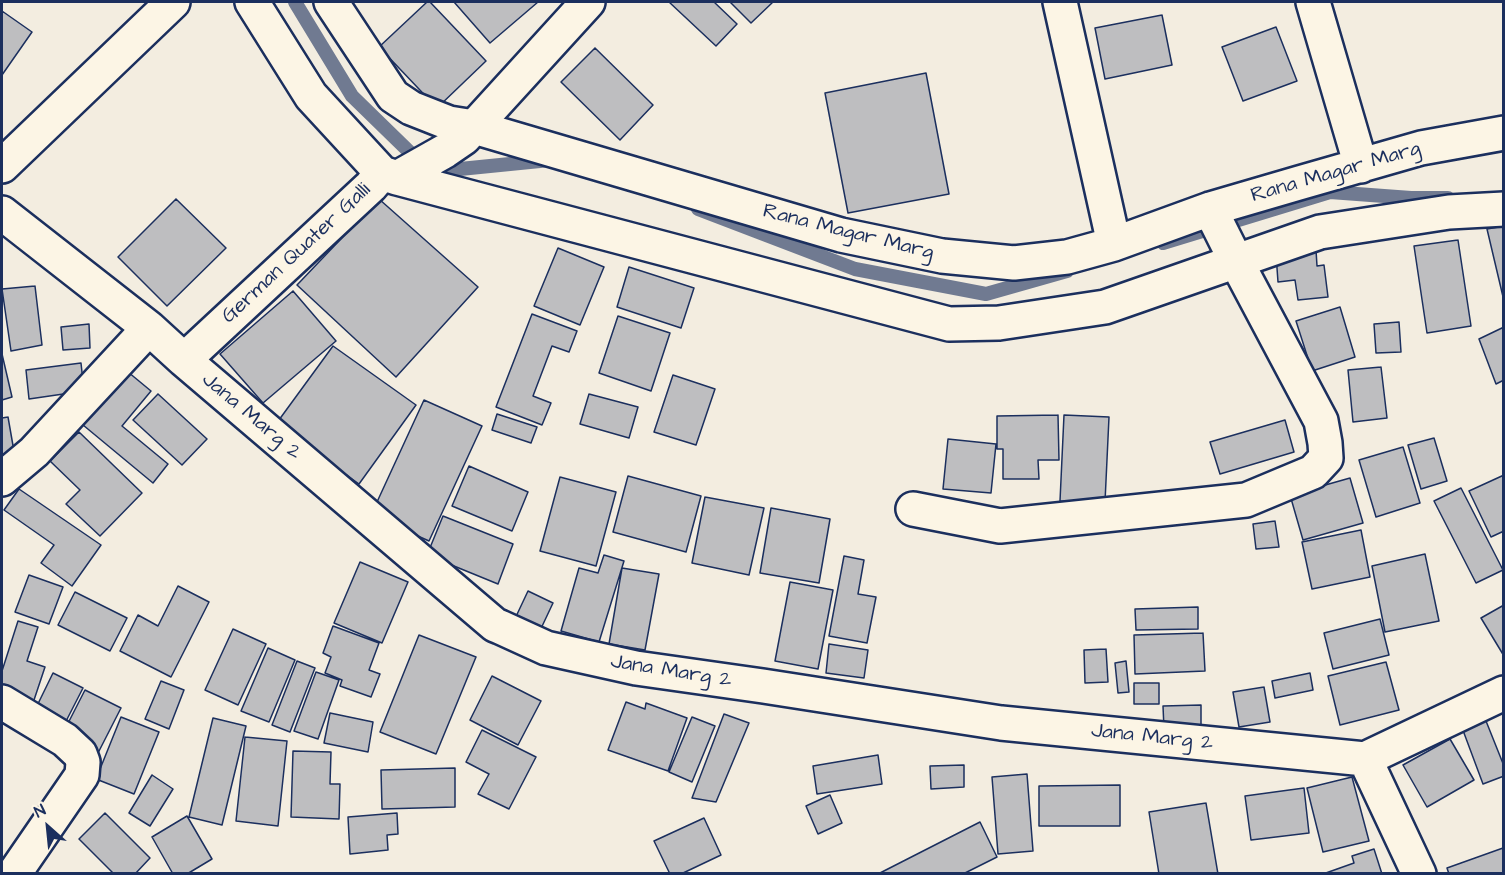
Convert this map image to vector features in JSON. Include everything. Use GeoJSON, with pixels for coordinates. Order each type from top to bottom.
{"type":"FeatureCollection","features":[{"type":"Feature","properties":{"kind":"street"},"geometry":{"type":"LineString","coordinates":[[2,166],[173,2]]}},
{"type":"Feature","properties":{"kind":"street"},"geometry":{"type":"LineString","coordinates":[[252,2],[311,96],[397,173],[949,324],[999,323],[1105,307],[1233,257],[1320,232],[1449,212],[1503,209]]}},
{"type":"Feature","properties":{"kind":"street","name":"Rana Magar Marg"},"geometry":{"type":"LineString","coordinates":[[332,2],[393,96],[411,108],[469,133],[841,236],[942,256],[1014,262],[1067,257],[1114,244],[1210,208],[1421,148],[1503,133]]}},
{"type":"Feature","properties":{"kind":"street","name":"German Quater Galli"},"geometry":{"type":"LineString","coordinates":[[184,360],[371,186],[469,133],[588,2]]}},
{"type":"Feature","properties":{"kind":"street"},"geometry":{"type":"LineString","coordinates":[[1060,2],[1114,244]]}},
{"type":"Feature","properties":{"kind":"street"},"geometry":{"type":"LineString","coordinates":[[1313,2],[1361,166]]}},
{"type":"Feature","properties":{"kind":"street"},"geometry":{"type":"LineString","coordinates":[[914,509],[1000,526],[1246,500],[1313,472],[1326,458],[1321,421],[1233,257],[1210,208]]}},
{"type":"Feature","properties":{"kind":"street","name":"Jana Marg 2"},"geometry":{"type":"LineString","coordinates":[[2,213],[149,328],[495,625],[546,648],[636,668],[1001,723],[1365,759]]}},
{"type":"Feature","properties":{"kind":"street"},"geometry":{"type":"LineString","coordinates":[[2,479],[34,452],[149,328]]}},
{"type":"Feature","properties":{"kind":"street"},"geometry":{"type":"LineString","coordinates":[[1419,873],[1365,759],[1503,693]]}},
{"type":"Feature","properties":{"kind":"street"},"geometry":{"type":"LineString","coordinates":[[2,702],[65,740],[80,754],[83,762],[82,775],[14,873]]}},
{"type":"Feature","properties":{"kind":"building"},"geometry":{"type":"Polygon","coordinates":[[[427,2],[430,2],[486,61],[437,108],[379,47],[427,2]]]}},
{"type":"Feature","properties":{"kind":"building"},"geometry":{"type":"Polygon","coordinates":[[[454,2],[538,2],[490,43],[454,2]]]}},
{"type":"Feature","properties":{"kind":"building"},"geometry":{"type":"Polygon","coordinates":[[[669,2],[714,2],[737,24],[716,46],[669,2]]]}},
{"type":"Feature","properties":{"kind":"building"},"geometry":{"type":"Polygon","coordinates":[[[730,2],[773,2],[751,23],[730,2]]]}},
{"type":"Feature","properties":{"kind":"building"},"geometry":{"type":"Polygon","coordinates":[[[2,11],[32,32],[2,75],[2,11]]]}},
{"type":"Feature","properties":{"kind":"building"},"geometry":{"type":"Polygon","coordinates":[[[1162,15],[1172,65],[1105,79],[1095,28],[1162,15]]]}},
{"type":"Feature","properties":{"kind":"building"},"geometry":{"type":"Polygon","coordinates":[[[1276,27],[1297,81],[1243,101],[1222,47],[1276,27]]]}},
{"type":"Feature","properties":{"kind":"building"},"geometry":{"type":"Polygon","coordinates":[[[595,48],[653,105],[620,140],[561,82],[595,48]]]}},
{"type":"Feature","properties":{"kind":"building"},"geometry":{"type":"Polygon","coordinates":[[[926,73],[949,194],[848,213],[825,93],[926,73]]]}},
{"type":"Feature","properties":{"kind":"building"},"geometry":{"type":"Polygon","coordinates":[[[176,199],[226,248],[167,306],[118,257],[176,199]]]}},
{"type":"Feature","properties":{"kind":"building"},"geometry":{"type":"Polygon","coordinates":[[[379,199],[478,287],[396,377],[297,285],[379,199]]]}},
{"type":"Feature","properties":{"kind":"building"},"geometry":{"type":"Polygon","coordinates":[[[1504,226],[1504,301],[1487,229],[1504,226]]]}},
{"type":"Feature","properties":{"kind":"building"},"geometry":{"type":"Polygon","coordinates":[[[1458,240],[1471,326],[1427,333],[1414,246],[1458,240]]]}},
{"type":"Feature","properties":{"kind":"building"},"geometry":{"type":"Polygon","coordinates":[[[558,248],[604,267],[580,325],[534,306],[558,248]]]}},
{"type":"Feature","properties":{"kind":"building"},"geometry":{"type":"Polygon","coordinates":[[[1316,250],[1317,266],[1324,265],[1328,297],[1298,300],[1295,280],[1278,282],[1276,254],[1316,250]]]}},
{"type":"Feature","properties":{"kind":"building"},"geometry":{"type":"Polygon","coordinates":[[[629,267],[694,288],[681,328],[617,307],[629,267]]]}},
{"type":"Feature","properties":{"kind":"building"},"geometry":{"type":"Polygon","coordinates":[[[35,286],[42,345],[11,351],[2,289],[35,286]]]}},
{"type":"Feature","properties":{"kind":"building"},"geometry":{"type":"Polygon","coordinates":[[[293,291],[336,341],[263,403],[220,354],[293,291]]]}},
{"type":"Feature","properties":{"kind":"building"},"geometry":{"type":"Polygon","coordinates":[[[1340,307],[1355,357],[1312,371],[1296,321],[1340,307]]]}},
{"type":"Feature","properties":{"kind":"building"},"geometry":{"type":"Polygon","coordinates":[[[532,314],[577,331],[569,352],[552,346],[533,396],[551,403],[542,425],[496,407],[532,314]]]}},
{"type":"Feature","properties":{"kind":"building"},"geometry":{"type":"Polygon","coordinates":[[[618,316],[670,333],[651,391],[599,373],[618,316]]]}},
{"type":"Feature","properties":{"kind":"building"},"geometry":{"type":"Polygon","coordinates":[[[1399,322],[1401,352],[1376,353],[1374,324],[1399,322]]]}},
{"type":"Feature","properties":{"kind":"building"},"geometry":{"type":"Polygon","coordinates":[[[89,324],[90,348],[63,350],[61,327],[89,324]]]}},
{"type":"Feature","properties":{"kind":"building"},"geometry":{"type":"Polygon","coordinates":[[[1504,327],[1504,380],[1496,384],[1479,339],[1504,327]]]}},
{"type":"Feature","properties":{"kind":"building"},"geometry":{"type":"Polygon","coordinates":[[[333,346],[416,405],[359,484],[276,424],[333,346]]]}},
{"type":"Feature","properties":{"kind":"building"},"geometry":{"type":"Polygon","coordinates":[[[2,354],[12,397],[2,400],[2,354]]]}},
{"type":"Feature","properties":{"kind":"building"},"geometry":{"type":"Polygon","coordinates":[[[81,363],[84,391],[29,399],[26,370],[81,363]]]}},
{"type":"Feature","properties":{"kind":"building"},"geometry":{"type":"Polygon","coordinates":[[[122,367],[151,391],[122,426],[168,464],[153,483],[77,420],[122,367]]]}},
{"type":"Feature","properties":{"kind":"building"},"geometry":{"type":"Polygon","coordinates":[[[1381,367],[1387,418],[1353,422],[1348,370],[1381,367]]]}},
{"type":"Feature","properties":{"kind":"building"},"geometry":{"type":"Polygon","coordinates":[[[673,375],[715,389],[696,445],[654,432],[673,375]]]}},
{"type":"Feature","properties":{"kind":"building"},"geometry":{"type":"Polygon","coordinates":[[[158,394],[207,439],[182,465],[133,420],[158,394]]]}},
{"type":"Feature","properties":{"kind":"building"},"geometry":{"type":"Polygon","coordinates":[[[589,394],[638,407],[629,438],[580,424],[589,394]]]}},
{"type":"Feature","properties":{"kind":"building"},"geometry":{"type":"Polygon","coordinates":[[[424,400],[482,426],[429,541],[371,515],[424,400]]]}},
{"type":"Feature","properties":{"kind":"building"},"geometry":{"type":"Polygon","coordinates":[[[497,414],[537,427],[531,443],[492,430],[497,414]]]}},
{"type":"Feature","properties":{"kind":"building"},"geometry":{"type":"Polygon","coordinates":[[[1058,415],[1059,460],[1038,460],[1039,479],[1003,479],[1003,449],[997,449],[997,416],[1058,415]]]}},
{"type":"Feature","properties":{"kind":"building"},"geometry":{"type":"Polygon","coordinates":[[[1064,415],[1109,417],[1105,502],[1060,501],[1064,415]]]}},
{"type":"Feature","properties":{"kind":"building"},"geometry":{"type":"Polygon","coordinates":[[[8,417],[15,457],[2,460],[2,418],[8,417]]]}},
{"type":"Feature","properties":{"kind":"building"},"geometry":{"type":"Polygon","coordinates":[[[1285,420],[1294,452],[1220,474],[1210,442],[1285,420]]]}},
{"type":"Feature","properties":{"kind":"building"},"geometry":{"type":"Polygon","coordinates":[[[79,432],[142,493],[100,536],[66,504],[80,490],[50,461],[79,432]]]}},
{"type":"Feature","properties":{"kind":"building"},"geometry":{"type":"Polygon","coordinates":[[[1434,438],[1447,481],[1421,489],[1408,445],[1434,438]]]}},
{"type":"Feature","properties":{"kind":"building"},"geometry":{"type":"Polygon","coordinates":[[[948,439],[996,444],[991,493],[943,489],[948,439]]]}},
{"type":"Feature","properties":{"kind":"building"},"geometry":{"type":"Polygon","coordinates":[[[1403,447],[1420,503],[1376,517],[1359,460],[1403,447]]]}},
{"type":"Feature","properties":{"kind":"building"},"geometry":{"type":"Polygon","coordinates":[[[469,466],[528,492],[512,531],[452,506],[469,466]]]}},
{"type":"Feature","properties":{"kind":"building"},"geometry":{"type":"Polygon","coordinates":[[[1504,475],[1504,531],[1491,537],[1469,491],[1504,475]]]}},
{"type":"Feature","properties":{"kind":"building"},"geometry":{"type":"Polygon","coordinates":[[[628,476],[701,496],[686,552],[613,532],[628,476]]]}},
{"type":"Feature","properties":{"kind":"building"},"geometry":{"type":"Polygon","coordinates":[[[560,477],[616,492],[596,566],[540,551],[560,477]]]}},
{"type":"Feature","properties":{"kind":"building"},"geometry":{"type":"Polygon","coordinates":[[[1350,478],[1363,523],[1303,540],[1290,495],[1350,478]]]}},
{"type":"Feature","properties":{"kind":"building"},"geometry":{"type":"Polygon","coordinates":[[[1461,488],[1503,570],[1476,583],[1434,501],[1461,488]]]}},
{"type":"Feature","properties":{"kind":"building"},"geometry":{"type":"Polygon","coordinates":[[[19,489],[101,545],[72,586],[41,563],[54,545],[4,510],[19,489]]]}},
{"type":"Feature","properties":{"kind":"building"},"geometry":{"type":"Polygon","coordinates":[[[705,497],[764,508],[749,575],[692,563],[705,497]]]}},
{"type":"Feature","properties":{"kind":"building"},"geometry":{"type":"Polygon","coordinates":[[[771,508],[830,519],[819,583],[760,573],[771,508]]]}},
{"type":"Feature","properties":{"kind":"building"},"geometry":{"type":"Polygon","coordinates":[[[443,516],[513,544],[498,584],[427,555],[443,516]]]}},
{"type":"Feature","properties":{"kind":"building"},"geometry":{"type":"Polygon","coordinates":[[[1275,521],[1279,547],[1256,549],[1253,524],[1275,521]]]}},
{"type":"Feature","properties":{"kind":"building"},"geometry":{"type":"Polygon","coordinates":[[[1361,530],[1370,577],[1312,589],[1302,542],[1361,530]]]}},
{"type":"Feature","properties":{"kind":"building"},"geometry":{"type":"Polygon","coordinates":[[[1425,554],[1439,621],[1385,632],[1372,566],[1425,554]]]}},
{"type":"Feature","properties":{"kind":"building"},"geometry":{"type":"Polygon","coordinates":[[[604,555],[624,561],[599,642],[561,631],[579,568],[598,573],[604,555]]]}},
{"type":"Feature","properties":{"kind":"building"},"geometry":{"type":"Polygon","coordinates":[[[844,556],[864,560],[858,594],[876,597],[867,643],[829,636],[844,556]]]}},
{"type":"Feature","properties":{"kind":"building"},"geometry":{"type":"Polygon","coordinates":[[[360,562],[408,582],[382,643],[334,623],[360,562]]]}},
{"type":"Feature","properties":{"kind":"building"},"geometry":{"type":"Polygon","coordinates":[[[622,568],[659,574],[645,650],[609,644],[622,568]]]}},
{"type":"Feature","properties":{"kind":"building"},"geometry":{"type":"Polygon","coordinates":[[[29,575],[63,587],[49,624],[15,612],[29,575]]]}},
{"type":"Feature","properties":{"kind":"building"},"geometry":{"type":"Polygon","coordinates":[[[790,582],[833,590],[818,669],[775,661],[790,582]]]}},
{"type":"Feature","properties":{"kind":"building"},"geometry":{"type":"Polygon","coordinates":[[[178,586],[209,602],[171,677],[120,651],[138,615],[158,626],[178,586]]]}},
{"type":"Feature","properties":{"kind":"building"},"geometry":{"type":"Polygon","coordinates":[[[528,591],[553,603],[537,637],[512,625],[528,591]]]}},
{"type":"Feature","properties":{"kind":"building"},"geometry":{"type":"Polygon","coordinates":[[[75,592],[127,618],[110,651],[58,625],[75,592]]]}},
{"type":"Feature","properties":{"kind":"building"},"geometry":{"type":"Polygon","coordinates":[[[1504,605],[1504,656],[1481,618],[1504,605]]]}},
{"type":"Feature","properties":{"kind":"building"},"geometry":{"type":"Polygon","coordinates":[[[1198,607],[1198,629],[1136,630],[1135,609],[1198,607]]]}},
{"type":"Feature","properties":{"kind":"building"},"geometry":{"type":"Polygon","coordinates":[[[1380,619],[1389,655],[1333,669],[1324,633],[1380,619]]]}},
{"type":"Feature","properties":{"kind":"building"},"geometry":{"type":"Polygon","coordinates":[[[18,621],[38,627],[27,661],[45,667],[33,703],[2,692],[2,671],[18,621]]]}},
{"type":"Feature","properties":{"kind":"building"},"geometry":{"type":"Polygon","coordinates":[[[333,626],[379,643],[369,670],[380,674],[371,697],[340,686],[342,680],[325,673],[331,657],[323,653],[333,626]]]}},
{"type":"Feature","properties":{"kind":"building"},"geometry":{"type":"Polygon","coordinates":[[[233,629],[266,644],[238,705],[205,690],[233,629]]]}},
{"type":"Feature","properties":{"kind":"building"},"geometry":{"type":"Polygon","coordinates":[[[1203,633],[1205,671],[1135,674],[1134,635],[1203,633]]]}},
{"type":"Feature","properties":{"kind":"building"},"geometry":{"type":"Polygon","coordinates":[[[419,635],[476,657],[436,754],[380,732],[419,635]]]}},
{"type":"Feature","properties":{"kind":"building"},"geometry":{"type":"Polygon","coordinates":[[[829,644],[868,650],[864,678],[826,673],[829,644]]]}},
{"type":"Feature","properties":{"kind":"building"},"geometry":{"type":"Polygon","coordinates":[[[268,648],[295,660],[269,722],[241,711],[268,648]]]}},
{"type":"Feature","properties":{"kind":"building"},"geometry":{"type":"Polygon","coordinates":[[[1106,649],[1108,682],[1085,683],[1084,650],[1106,649]]]}},
{"type":"Feature","properties":{"kind":"building"},"geometry":{"type":"Polygon","coordinates":[[[297,661],[315,668],[290,732],[272,725],[297,661]]]}},
{"type":"Feature","properties":{"kind":"building"},"geometry":{"type":"Polygon","coordinates":[[[1126,661],[1129,692],[1118,693],[1115,663],[1126,661]]]}},
{"type":"Feature","properties":{"kind":"building"},"geometry":{"type":"Polygon","coordinates":[[[1386,662],[1399,710],[1340,725],[1328,676],[1386,662]]]}},
{"type":"Feature","properties":{"kind":"building"},"geometry":{"type":"Polygon","coordinates":[[[316,672],[339,680],[318,739],[294,731],[316,672]]]}},
{"type":"Feature","properties":{"kind":"building"},"geometry":{"type":"Polygon","coordinates":[[[53,673],[83,688],[62,729],[33,714],[53,673]]]}},
{"type":"Feature","properties":{"kind":"building"},"geometry":{"type":"Polygon","coordinates":[[[1310,673],[1313,690],[1275,698],[1272,681],[1310,673]]]}},
{"type":"Feature","properties":{"kind":"building"},"geometry":{"type":"Polygon","coordinates":[[[492,676],[541,701],[518,745],[470,720],[492,676]]]}},
{"type":"Feature","properties":{"kind":"building"},"geometry":{"type":"Polygon","coordinates":[[[161,681],[184,690],[169,729],[145,719],[161,681]]]}},
{"type":"Feature","properties":{"kind":"building"},"geometry":{"type":"Polygon","coordinates":[[[1134,683],[1159,683],[1159,704],[1134,704],[1134,683]]]}},
{"type":"Feature","properties":{"kind":"building"},"geometry":{"type":"Polygon","coordinates":[[[1264,687],[1270,722],[1239,727],[1233,692],[1264,687]]]}},
{"type":"Feature","properties":{"kind":"building"},"geometry":{"type":"Polygon","coordinates":[[[85,690],[121,708],[98,753],[62,735],[85,690]]]}},
{"type":"Feature","properties":{"kind":"building"},"geometry":{"type":"Polygon","coordinates":[[[626,702],[645,709],[646,703],[687,718],[668,771],[608,750],[626,702]]]}},
{"type":"Feature","properties":{"kind":"building"},"geometry":{"type":"Polygon","coordinates":[[[1201,705],[1201,728],[1164,729],[1163,706],[1201,705]]]}},
{"type":"Feature","properties":{"kind":"building"},"geometry":{"type":"Polygon","coordinates":[[[330,713],[373,722],[368,752],[324,743],[330,713]]]}},
{"type":"Feature","properties":{"kind":"building"},"geometry":{"type":"Polygon","coordinates":[[[724,714],[749,723],[716,802],[692,798],[724,714]]]}},
{"type":"Feature","properties":{"kind":"building"},"geometry":{"type":"Polygon","coordinates":[[[1484,716],[1504,766],[1504,776],[1483,784],[1461,725],[1484,716]]]}},
{"type":"Feature","properties":{"kind":"building"},"geometry":{"type":"Polygon","coordinates":[[[121,717],[159,732],[134,794],[96,779],[121,717]]]}},
{"type":"Feature","properties":{"kind":"building"},"geometry":{"type":"Polygon","coordinates":[[[692,717],[715,726],[692,782],[669,772],[692,717]]]}},
{"type":"Feature","properties":{"kind":"building"},"geometry":{"type":"Polygon","coordinates":[[[213,718],[246,726],[222,825],[189,817],[213,718]]]}},
{"type":"Feature","properties":{"kind":"building"},"geometry":{"type":"Polygon","coordinates":[[[482,730],[536,757],[509,809],[478,794],[489,774],[466,762],[482,730]]]}},
{"type":"Feature","properties":{"kind":"building"},"geometry":{"type":"Polygon","coordinates":[[[245,737],[287,741],[278,826],[236,821],[245,737]]]}},
{"type":"Feature","properties":{"kind":"building"},"geometry":{"type":"Polygon","coordinates":[[[1450,739],[1474,780],[1427,807],[1403,765],[1450,739]]]}},
{"type":"Feature","properties":{"kind":"building"},"geometry":{"type":"Polygon","coordinates":[[[293,751],[331,752],[330,784],[340,784],[339,819],[291,817],[293,751]]]}},
{"type":"Feature","properties":{"kind":"building"},"geometry":{"type":"Polygon","coordinates":[[[878,755],[882,784],[817,794],[813,766],[878,755]]]}},
{"type":"Feature","properties":{"kind":"building"},"geometry":{"type":"Polygon","coordinates":[[[964,765],[964,787],[931,789],[930,766],[964,765]]]}},
{"type":"Feature","properties":{"kind":"building"},"geometry":{"type":"Polygon","coordinates":[[[455,768],[455,807],[382,809],[381,770],[455,768]]]}},
{"type":"Feature","properties":{"kind":"building"},"geometry":{"type":"Polygon","coordinates":[[[1027,774],[1033,851],[998,854],[992,777],[1027,774]]]}},
{"type":"Feature","properties":{"kind":"building"},"geometry":{"type":"Polygon","coordinates":[[[152,775],[173,789],[150,826],[129,813],[152,775]]]}},
{"type":"Feature","properties":{"kind":"building"},"geometry":{"type":"Polygon","coordinates":[[[1352,777],[1369,841],[1323,852],[1307,788],[1352,777]]]}},
{"type":"Feature","properties":{"kind":"building"},"geometry":{"type":"Polygon","coordinates":[[[1120,785],[1120,826],[1039,826],[1039,786],[1120,785]]]}},
{"type":"Feature","properties":{"kind":"building"},"geometry":{"type":"Polygon","coordinates":[[[1304,788],[1309,833],[1251,840],[1245,796],[1304,788]]]}},
{"type":"Feature","properties":{"kind":"building"},"geometry":{"type":"Polygon","coordinates":[[[830,795],[842,823],[818,834],[806,806],[830,795]]]}},
{"type":"Feature","properties":{"kind":"building"},"geometry":{"type":"Polygon","coordinates":[[[1206,803],[1218,874],[1159,874],[1149,812],[1206,803]]]}},
{"type":"Feature","properties":{"kind":"building"},"geometry":{"type":"Polygon","coordinates":[[[105,813],[150,858],[135,874],[114,874],[79,839],[105,813]]]}},
{"type":"Feature","properties":{"kind":"building"},"geometry":{"type":"Polygon","coordinates":[[[397,813],[398,834],[387,835],[388,850],[350,854],[348,817],[397,813]]]}},
{"type":"Feature","properties":{"kind":"building"},"geometry":{"type":"Polygon","coordinates":[[[187,816],[212,859],[187,874],[173,874],[152,837],[187,816]]]}},
{"type":"Feature","properties":{"kind":"building"},"geometry":{"type":"Polygon","coordinates":[[[704,818],[721,855],[681,874],[670,874],[654,841],[704,818]]]}},
{"type":"Feature","properties":{"kind":"building"},"geometry":{"type":"Polygon","coordinates":[[[980,822],[997,857],[963,874],[878,874],[980,822]]]}},
{"type":"Feature","properties":{"kind":"building"},"geometry":{"type":"Polygon","coordinates":[[[1503,848],[1504,874],[1449,874],[1447,868],[1503,848]]]}},
{"type":"Feature","properties":{"kind":"building"},"geometry":{"type":"Polygon","coordinates":[[[1374,849],[1382,874],[1323,874],[1354,863],[1352,856],[1374,849]]]}},
{"type":"Feature","properties":{"kind":"waterway"},"geometry":{"type":"LineString","coordinates":[[295,2],[352,96],[430,172],[550,160]]}},
{"type":"Feature","properties":{"kind":"waterway"},"geometry":{"type":"LineString","coordinates":[[1163,243],[1330,192],[1411,198],[1448,198]]}},
{"type":"Feature","properties":{"kind":"waterway"},"geometry":{"type":"LineString","coordinates":[[698,209],[855,269],[986,294],[1067,271]]}}]}
